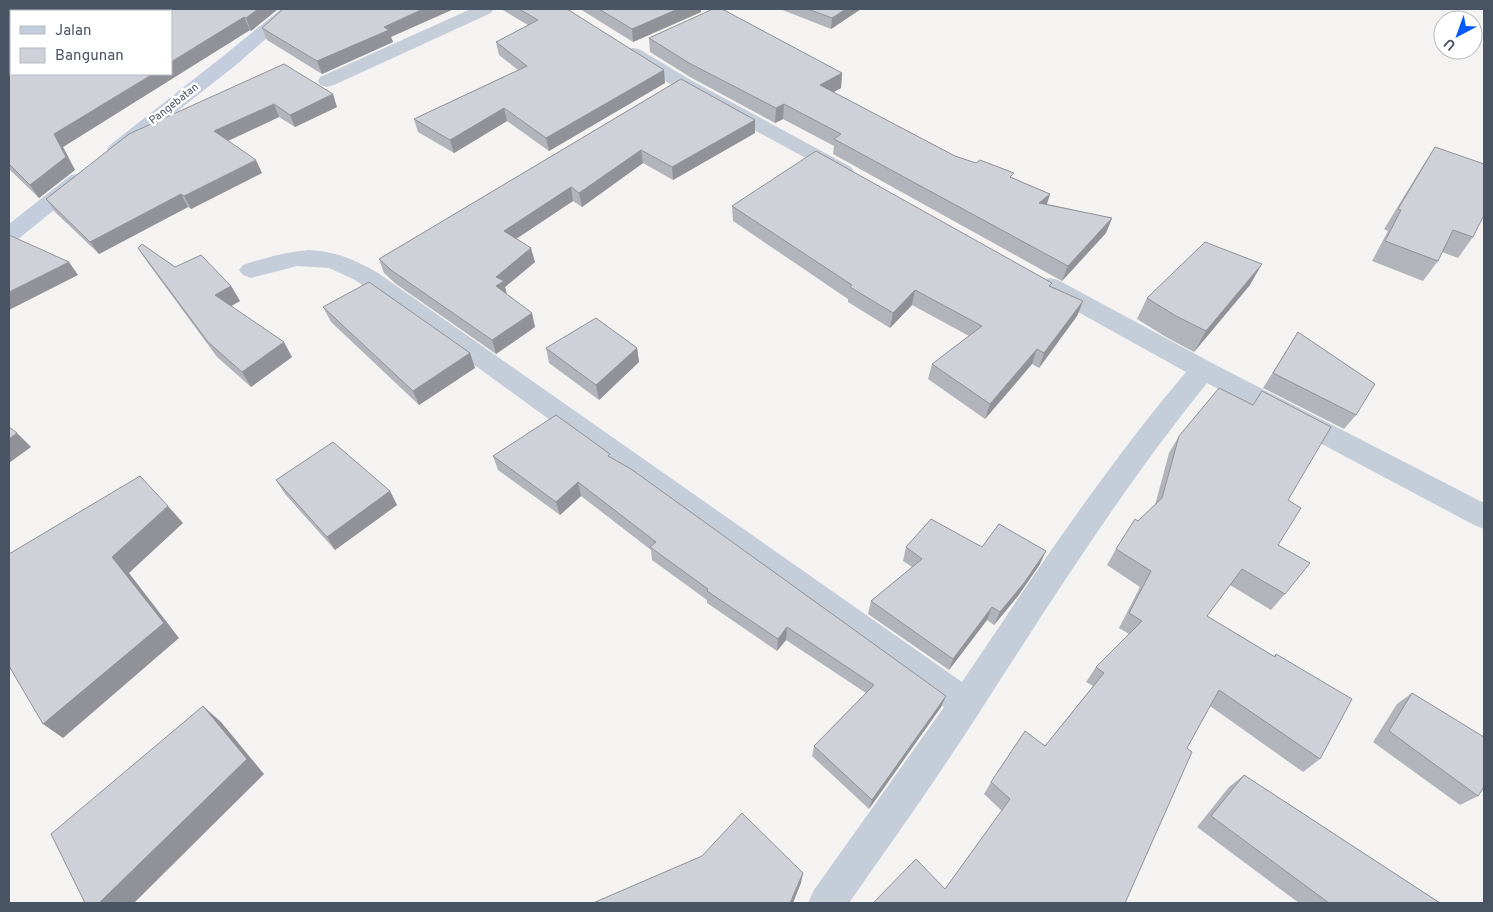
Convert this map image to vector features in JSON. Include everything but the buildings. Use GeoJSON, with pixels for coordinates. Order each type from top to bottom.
{"type":"FeatureCollection","features":[{"type":"Feature","properties":{"kind":"street","name":"Pangebatan"},"geometry":{"type":"LineString","coordinates":[[9,235],[229,61],[291,9]]}},
{"type":"Feature","properties":{"kind":"street"},"geometry":{"type":"LineString","coordinates":[[327,81],[485,9]]}},
{"type":"Feature","properties":{"kind":"street"},"geometry":{"type":"LineString","coordinates":[[631,45],[674,88],[868,184]]}},
{"type":"Feature","properties":{"kind":"street"},"geometry":{"type":"LineString","coordinates":[[251,270],[276,262],[301,258],[317,258],[370,269],[430,319],[497,369],[720,526],[966,704]]}},
{"type":"Feature","properties":{"kind":"street"},"geometry":{"type":"LineString","coordinates":[[1031,276],[1203,370],[1484,517]]}},
{"type":"Feature","properties":{"kind":"street"},"geometry":{"type":"LineString","coordinates":[[827,903],[966,704],[1058,564],[1174,405],[1203,370]]}}]}
